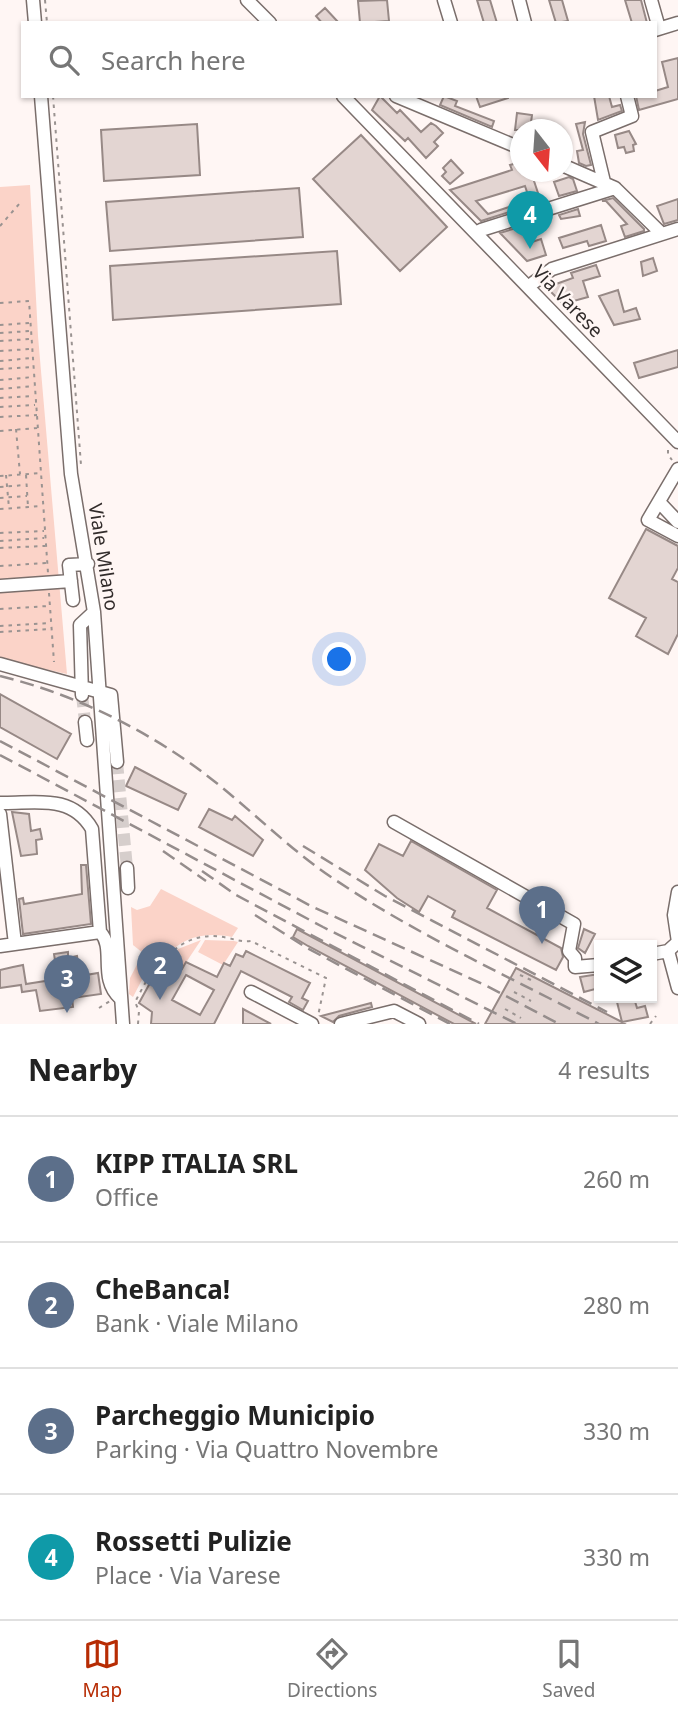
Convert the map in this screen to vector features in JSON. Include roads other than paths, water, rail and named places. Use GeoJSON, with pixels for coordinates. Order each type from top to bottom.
{"type":"FeatureCollection","features":[{"type":"Feature","properties":{"kind":"street"},"geometry":{"type":"LineString","coordinates":[[33,0],[35,21]]}},
{"type":"Feature","properties":{"kind":"street"},"geometry":{"type":"LineString","coordinates":[[247,0],[268,21]]}},
{"type":"Feature","properties":{"kind":"street"},"geometry":{"type":"LineString","coordinates":[[257,0],[277,21]]}},
{"type":"Feature","properties":{"kind":"street"},"geometry":{"type":"LineString","coordinates":[[444,0],[450,21]]}},
{"type":"Feature","properties":{"kind":"street"},"geometry":{"type":"LineString","coordinates":[[519,0],[524,21]]}},
{"type":"Feature","properties":{"kind":"street"},"geometry":{"type":"LineString","coordinates":[[651,0],[655,21]]}},
{"type":"Feature","properties":{"kind":"street"},"geometry":{"type":"LineString","coordinates":[[657,29],[678,23]]}},
{"type":"Feature","properties":{"kind":"street","name":"Viale Milano"},"geometry":{"type":"LineString","coordinates":[[41,98],[71,474],[94,612],[116,1000],[123,1024]]}},
{"type":"Feature","properties":{"kind":"street","name":"Via Varese"},"geometry":{"type":"LineString","coordinates":[[345,98],[678,442]]}},
{"type":"Feature","properties":{"kind":"street","name":"Via Varese"},"geometry":{"type":"LineString","coordinates":[[353,98],[678,433]]}},
{"type":"Feature","properties":{"kind":"street"},"geometry":{"type":"LineString","coordinates":[[401,98],[510,144]]}},
{"type":"Feature","properties":{"kind":"street"},"geometry":{"type":"LineString","coordinates":[[609,185],[592,132],[632,116],[628,98]]}},
{"type":"Feature","properties":{"kind":"street"},"geometry":{"type":"LineString","coordinates":[[573,170],[609,185],[662,234]]}},
{"type":"Feature","properties":{"kind":"street"},"geometry":{"type":"LineString","coordinates":[[481,230],[609,185]]}},
{"type":"Feature","properties":{"kind":"street"},"geometry":{"type":"LineString","coordinates":[[533,283],[552,269],[678,229]]}},
{"type":"Feature","properties":{"kind":"street"},"geometry":{"type":"LineString","coordinates":[[676,478],[648,520],[678,536]]}},
{"type":"Feature","properties":{"kind":"street"},"geometry":{"type":"LineString","coordinates":[[659,502],[678,522]]}},
{"type":"Feature","properties":{"kind":"street"},"geometry":{"type":"LineString","coordinates":[[73,600],[69,565],[88,564]]}},
{"type":"Feature","properties":{"kind":"street"},"geometry":{"type":"LineString","coordinates":[[0,586],[71,581]]}},
{"type":"Feature","properties":{"kind":"street"},"geometry":{"type":"LineString","coordinates":[[82,691],[80,625],[94,612]]}},
{"type":"Feature","properties":{"kind":"street"},"geometry":{"type":"LineString","coordinates":[[0,664],[82,691],[111,695],[117,762]]}},
{"type":"Feature","properties":{"kind":"street"},"geometry":{"type":"LineString","coordinates":[[85,722],[87,740]]}},
{"type":"Feature","properties":{"kind":"street"},"geometry":{"type":"LineString","coordinates":[[0,803],[26,800],[61,803],[85,816],[92,828],[100,932],[105,939],[109,986],[116,1000]]}},
{"type":"Feature","properties":{"kind":"street"},"geometry":{"type":"LineString","coordinates":[[0,814],[15,944]]}},
{"type":"Feature","properties":{"kind":"street"},"geometry":{"type":"LineString","coordinates":[[394,822],[502,880],[574,924],[569,951],[575,958],[575,967],[594,965]]}},
{"type":"Feature","properties":{"kind":"street"},"geometry":{"type":"LineString","coordinates":[[127,867],[128,888]]}},
{"type":"Feature","properties":{"kind":"street"},"geometry":{"type":"LineString","coordinates":[[678,892],[673,946],[678,988]]}},
{"type":"Feature","properties":{"kind":"street"},"geometry":{"type":"LineString","coordinates":[[0,946],[100,932]]}},
{"type":"Feature","properties":{"kind":"street"},"geometry":{"type":"LineString","coordinates":[[251,992],[314,1024]]}},
{"type":"Feature","properties":{"kind":"street"},"geometry":{"type":"LineString","coordinates":[[341,1024],[394,1011],[419,1024]]}},
{"type":"Feature","properties":{"kind":"tunnel"},"geometry":{"type":"LineString","coordinates":[[82,695],[85,722]]}},
{"type":"Feature","properties":{"kind":"tunnel"},"geometry":{"type":"LineString","coordinates":[[117,762],[127,868]]}},
{"type":"Feature","properties":{"kind":"railway"},"geometry":{"type":"LineString","coordinates":[[0,676],[80,702],[155,740],[218,784],[319,869],[368,901],[433,938],[599,1024]]}},
{"type":"Feature","properties":{"kind":"railway"},"geometry":{"type":"LineString","coordinates":[[0,741],[311,906],[487,986],[559,1024]]}},
{"type":"Feature","properties":{"kind":"railway"},"geometry":{"type":"LineString","coordinates":[[0,755],[323,927],[517,1024]]}},
{"type":"Feature","properties":{"kind":"railway"},"geometry":{"type":"LineString","coordinates":[[303,846],[385,896],[607,1012]]}},
{"type":"Feature","properties":{"kind":"railway"},"geometry":{"type":"LineString","coordinates":[[163,851],[206,881]]}},
{"type":"Feature","properties":{"kind":"railway"},"geometry":{"type":"LineString","coordinates":[[202,871],[236,895],[479,1024]]}},
{"type":"Feature","properties":{"kind":"railway"},"geometry":{"type":"LineString","coordinates":[[255,915],[307,948],[450,1024]]}},
{"type":"Feature","properties":{"kind":"place","name":"Rossetti Pulizie"},"geometry":{"type":"Point","coordinates":[530,249]}},
{"type":"Feature","properties":{"kind":"place","name":"KIPP ITALIA SRL"},"geometry":{"type":"Point","coordinates":[542,944]}},
{"type":"Feature","properties":{"kind":"place","name":"CheBanca!"},"geometry":{"type":"Point","coordinates":[160,1000]}},
{"type":"Feature","properties":{"kind":"place","name":"Parcheggio Municipio"},"geometry":{"type":"Point","coordinates":[67,1013]}}]}
